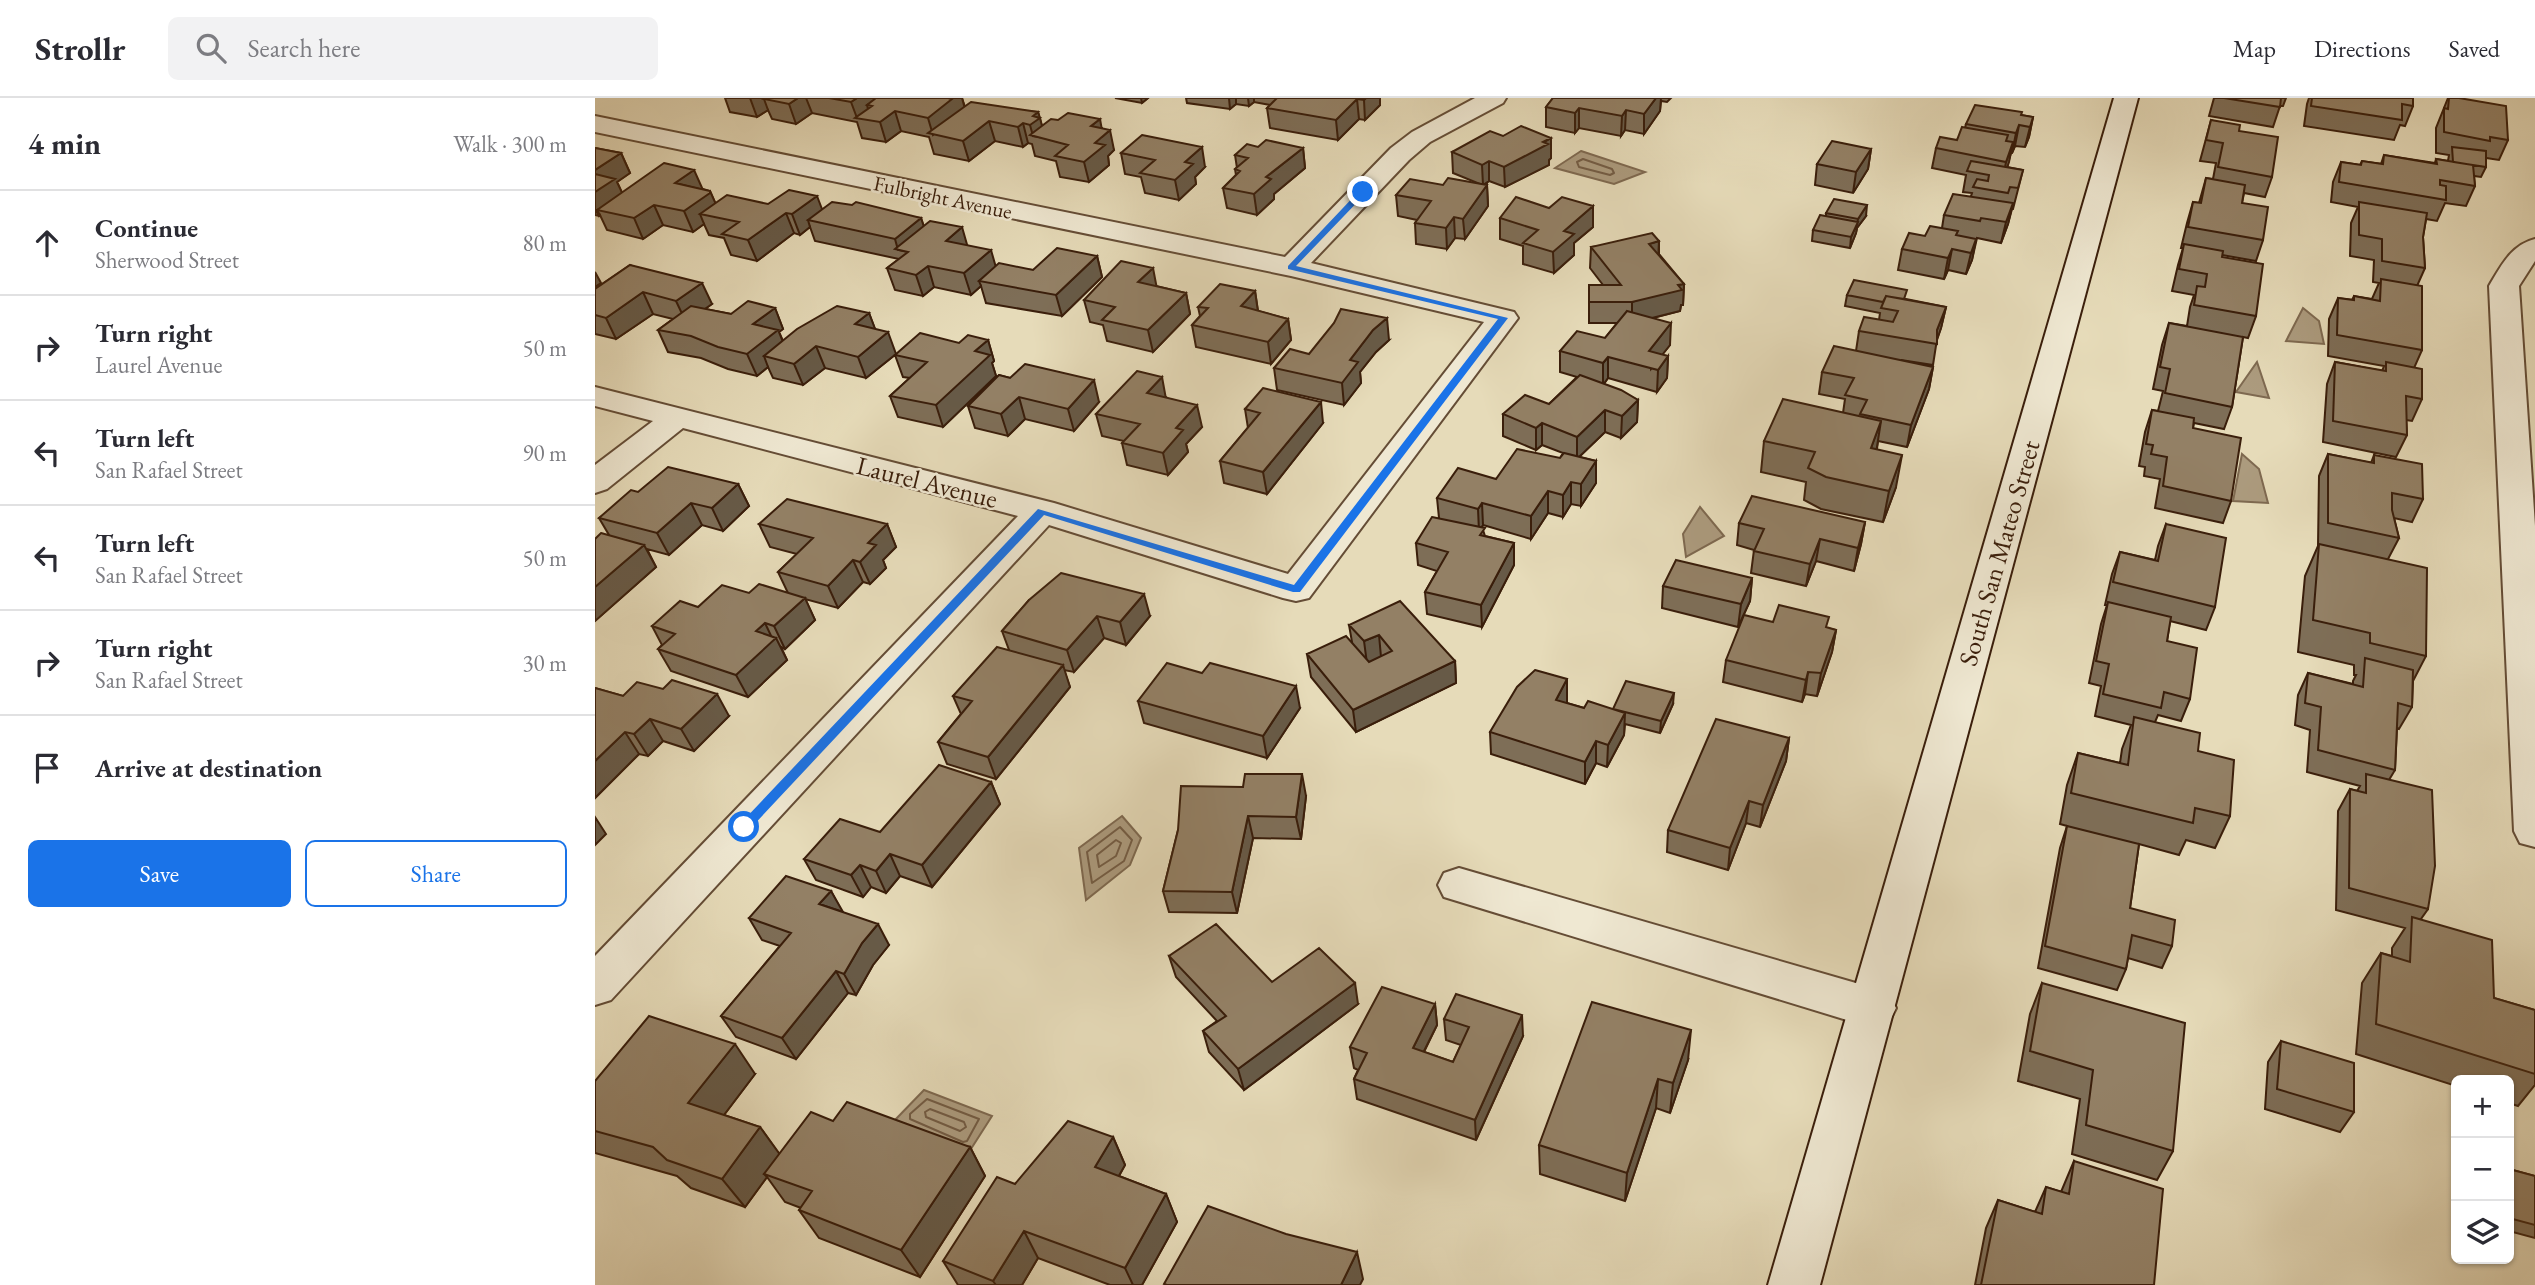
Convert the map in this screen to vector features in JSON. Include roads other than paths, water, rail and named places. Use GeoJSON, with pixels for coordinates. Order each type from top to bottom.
{"type":"FeatureCollection","features":[{"type":"Feature","properties":{"kind":"street","name":"South San Mateo Street"},"geometry":{"type":"LineString","coordinates":[[1794,1285],[2126,98]]}},
{"type":"Feature","properties":{"kind":"street"},"geometry":{"type":"LineString","coordinates":[[1291,267],[1400,154],[1421,137],[1482,100]]}},
{"type":"Feature","properties":{"kind":"street","name":"Fulbright Avenue"},"geometry":{"type":"LineString","coordinates":[[595,124],[1291,267],[1503,318],[1296,589]]}},
{"type":"Feature","properties":{"kind":"street"},"geometry":{"type":"LineString","coordinates":[[2535,247],[2518,261],[2535,831]]}},
{"type":"Feature","properties":{"kind":"street","name":"Laurel Avenue"},"geometry":{"type":"LineString","coordinates":[[595,396],[1042,511],[1296,589]]}},
{"type":"Feature","properties":{"kind":"street"},"geometry":{"type":"LineString","coordinates":[[595,482],[677,418]]}},
{"type":"Feature","properties":{"kind":"street"},"geometry":{"type":"LineString","coordinates":[[595,985],[1042,511]]}},
{"type":"Feature","properties":{"kind":"street"},"geometry":{"type":"LineString","coordinates":[[1459,885],[1873,1007]]}},
{"type":"Feature","properties":{"kind":"water"},"geometry":{"type":"Polygon","coordinates":[[[1581,151],[1645,172],[1614,184],[1555,168],[1581,151]]]}},
{"type":"Feature","properties":{"kind":"water"},"geometry":{"type":"Polygon","coordinates":[[[2303,308],[2319,321],[2324,344],[2286,341],[2303,308]]]}},
{"type":"Feature","properties":{"kind":"water"},"geometry":{"type":"Polygon","coordinates":[[[2257,362],[2269,398],[2236,392],[2257,362]]]}},
{"type":"Feature","properties":{"kind":"water"},"geometry":{"type":"Polygon","coordinates":[[[2242,454],[2259,469],[2268,503],[2233,501],[2242,454]]]}},
{"type":"Feature","properties":{"kind":"water"},"geometry":{"type":"Polygon","coordinates":[[[1700,507],[1724,536],[1686,557],[1683,534],[1700,507]]]}},
{"type":"Feature","properties":{"kind":"water"},"geometry":{"type":"Polygon","coordinates":[[[1122,816],[1141,838],[1130,865],[1086,900],[1079,848],[1122,816]]]}},
{"type":"Feature","properties":{"kind":"water"},"geometry":{"type":"Polygon","coordinates":[[[924,1090],[992,1116],[969,1152],[895,1120],[924,1090]]]}}]}
